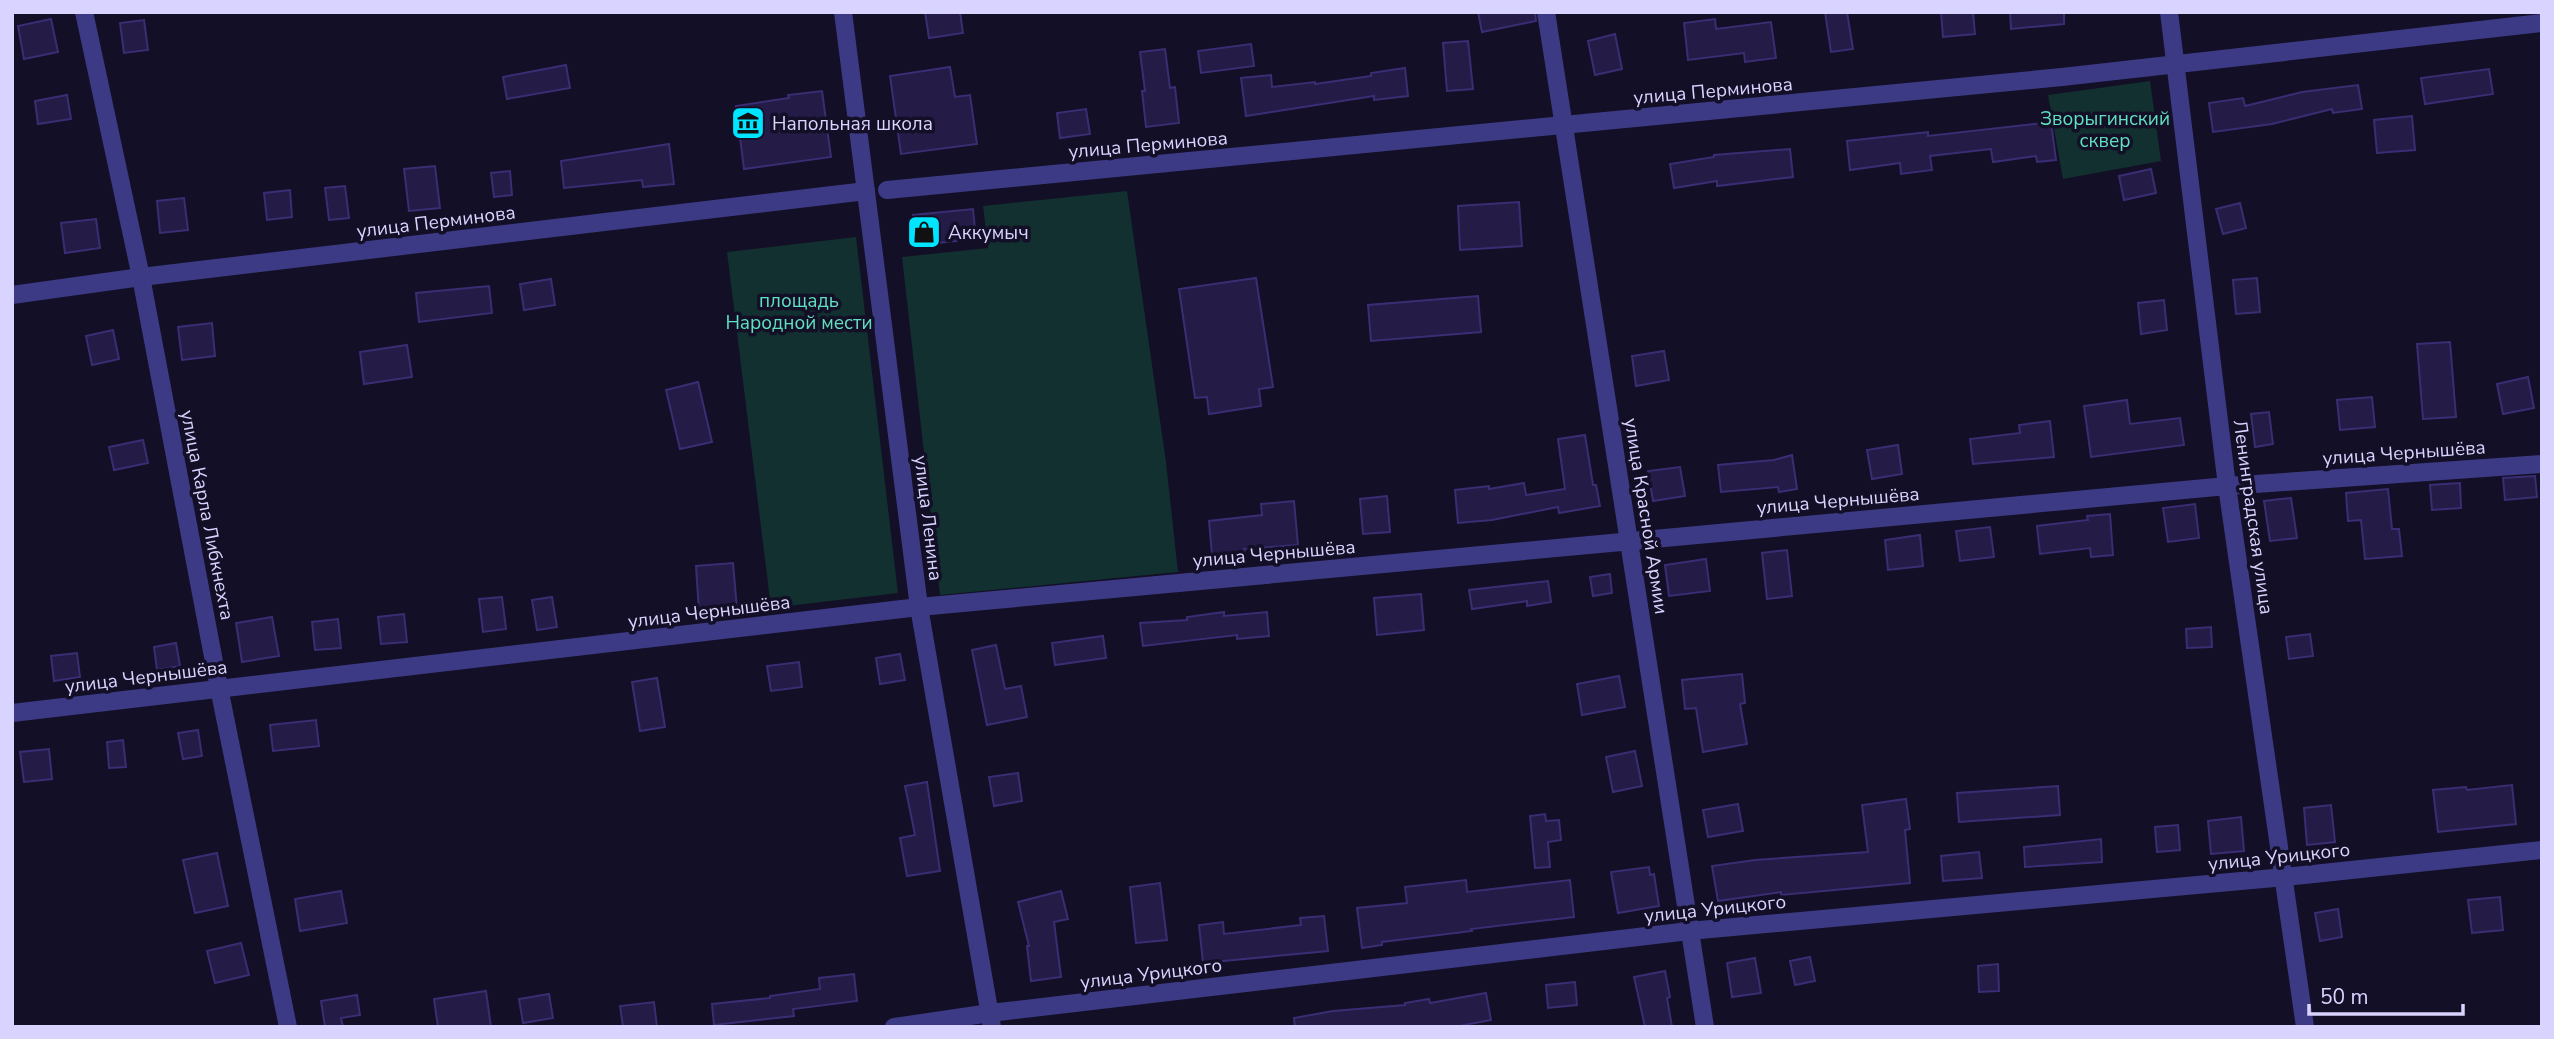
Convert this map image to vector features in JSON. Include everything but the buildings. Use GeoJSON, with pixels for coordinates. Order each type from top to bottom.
{"type":"FeatureCollection","features":[{"type":"Feature","properties":{"kind":"street","name":"улица Карла Либкнехта"},"geometry":{"type":"LineString","coordinates":[[84,12],[141,277],[219,688],[288,1027]]}},
{"type":"Feature","properties":{"kind":"street","name":"улица Ленина"},"geometry":{"type":"LineString","coordinates":[[843,12],[919,607],[991,1020]]}},
{"type":"Feature","properties":{"kind":"street","name":"улица Красной Армии"},"geometry":{"type":"LineString","coordinates":[[1546,12],[1705,1027]]}},
{"type":"Feature","properties":{"kind":"street","name":"Ленинградская улица"},"geometry":{"type":"LineString","coordinates":[[2169,12],[2227,486],[2305,1027]]}},
{"type":"Feature","properties":{"kind":"street","name":"улица Перминова"},"geometry":{"type":"LineString","coordinates":[[887,190],[2175,65],[2542,23]]}},
{"type":"Feature","properties":{"kind":"street","name":"улица Перминова"},"geometry":{"type":"LineString","coordinates":[[12,295],[141,277],[866,191]]}},
{"type":"Feature","properties":{"kind":"street","name":"улица Чернышёва"},"geometry":{"type":"LineString","coordinates":[[12,713],[919,607],[2227,486],[2542,464]]}},
{"type":"Feature","properties":{"kind":"street","name":"улица Урицкого"},"geometry":{"type":"LineString","coordinates":[[894,1027],[991,1020],[1689,931],[2285,877],[2542,850]]}},
{"type":"Feature","properties":{"kind":"green space","name":"Зворыгинский сквер"},"geometry":{"type":"Polygon","coordinates":[[[2150,81],[2161,161],[2063,179],[2048,95],[2150,81]]]}},
{"type":"Feature","properties":{"kind":"green space"},"geometry":{"type":"Polygon","coordinates":[[[1127,191],[1166,462],[1178,572],[940,595],[902,257],[988,248],[983,206],[1127,191]]]}},
{"type":"Feature","properties":{"kind":"green space","name":"площадь Народной мести"},"geometry":{"type":"Polygon","coordinates":[[[856,237],[898,593],[771,608],[727,252],[856,237]]]}},
{"type":"Feature","properties":{"kind":"place","name":"Напольная школа"},"geometry":{"type":"Point","coordinates":[748,123]}},
{"type":"Feature","properties":{"kind":"place","name":"Аккумыч"},"geometry":{"type":"Point","coordinates":[924,232]}}]}
